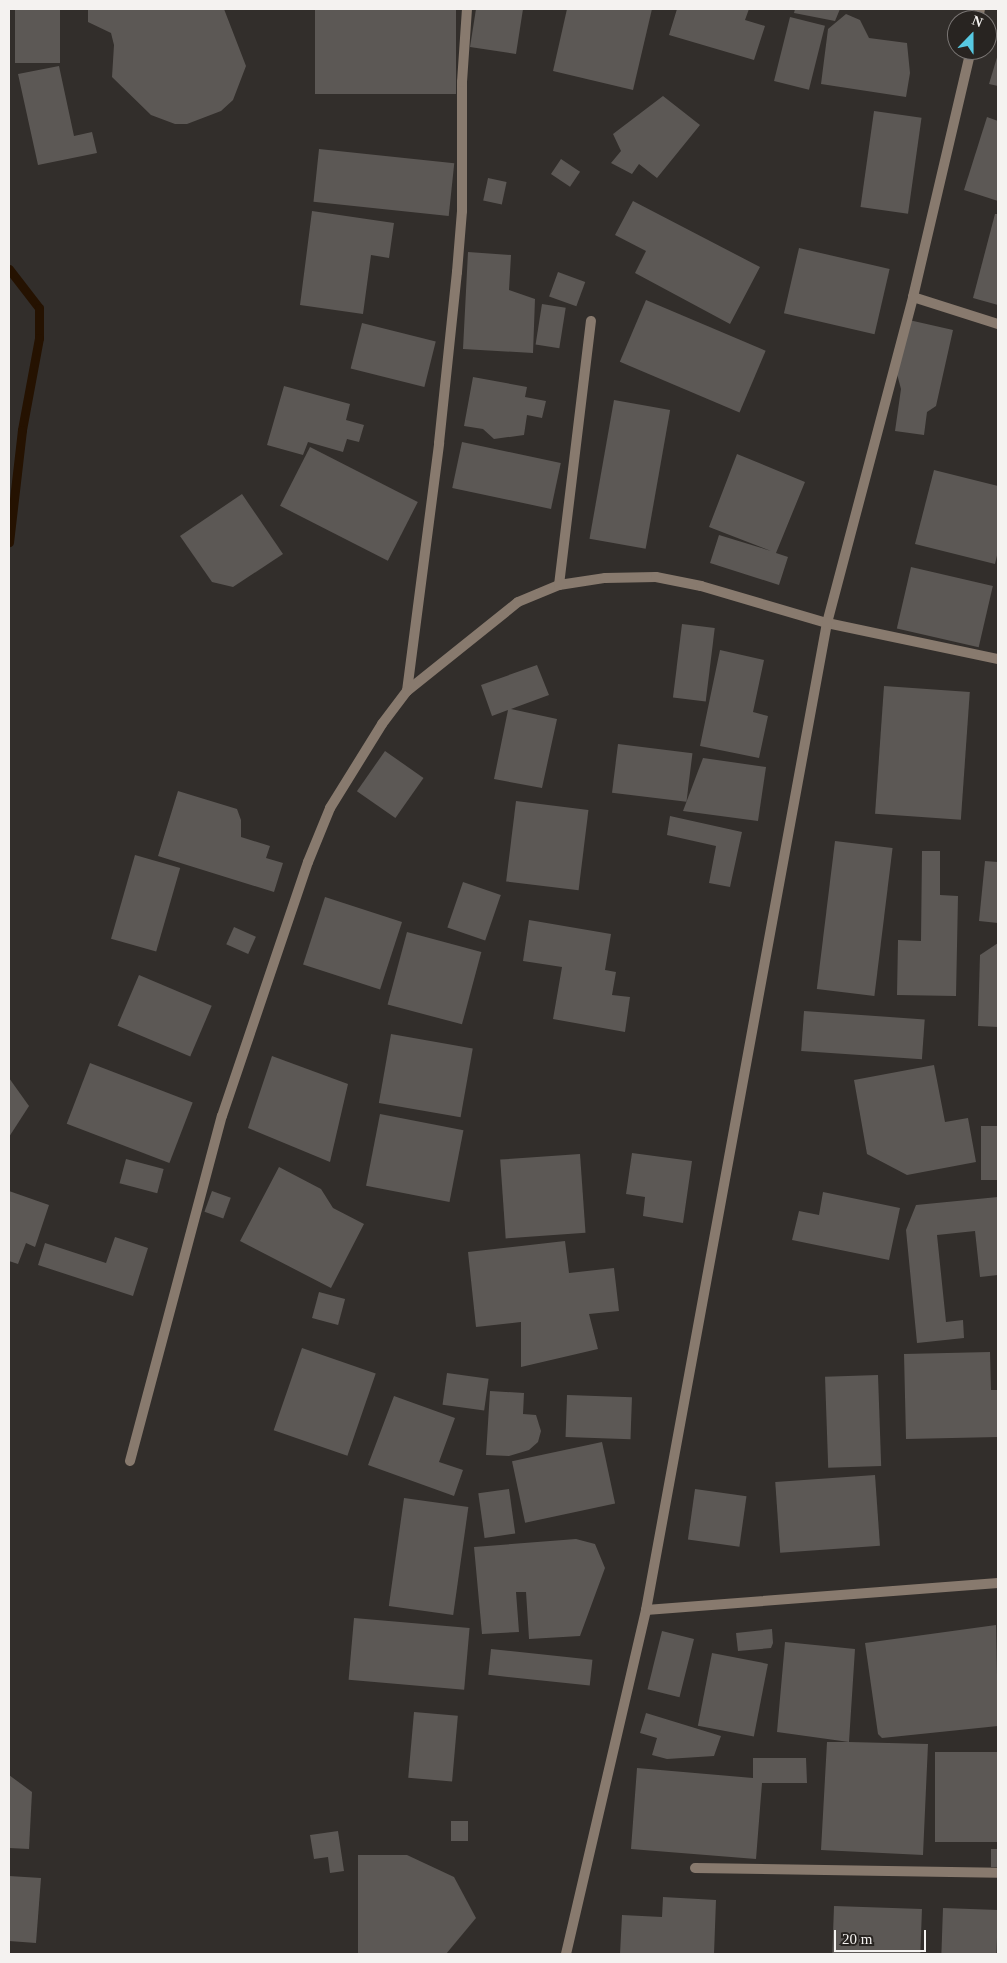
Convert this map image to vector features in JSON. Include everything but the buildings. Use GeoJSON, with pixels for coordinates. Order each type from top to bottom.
{"type":"FeatureCollection","features":[{"type":"Feature","properties":{"kind":"street"},"geometry":{"type":"LineString","coordinates":[[407,691],[439,443],[458,272],[462,211],[462,82],[467,9]]}},
{"type":"Feature","properties":{"kind":"street"},"geometry":{"type":"LineString","coordinates":[[566,1954],[646,1610],[827,623],[912,297],[969,60]]}},
{"type":"Feature","properties":{"kind":"street"},"geometry":{"type":"LineString","coordinates":[[912,297],[998,324]]}},
{"type":"Feature","properties":{"kind":"street"},"geometry":{"type":"LineString","coordinates":[[559,585],[591,321]]}},
{"type":"Feature","properties":{"kind":"street"},"geometry":{"type":"LineString","coordinates":[[130,1461],[222,1116],[308,862],[330,808],[382,724],[407,691],[518,602],[559,585],[605,578],[656,577],[702,586],[827,623],[998,659]]}},
{"type":"Feature","properties":{"kind":"street"},"geometry":{"type":"LineString","coordinates":[[646,1610],[998,1583]]}},
{"type":"Feature","properties":{"kind":"street"},"geometry":{"type":"LineString","coordinates":[[695,1868],[998,1873]]}},
{"type":"Feature","properties":{"kind":"waterway"},"geometry":{"type":"LineString","coordinates":[[9,269],[39,308],[39,338],[22,430],[9,542]]}}]}
